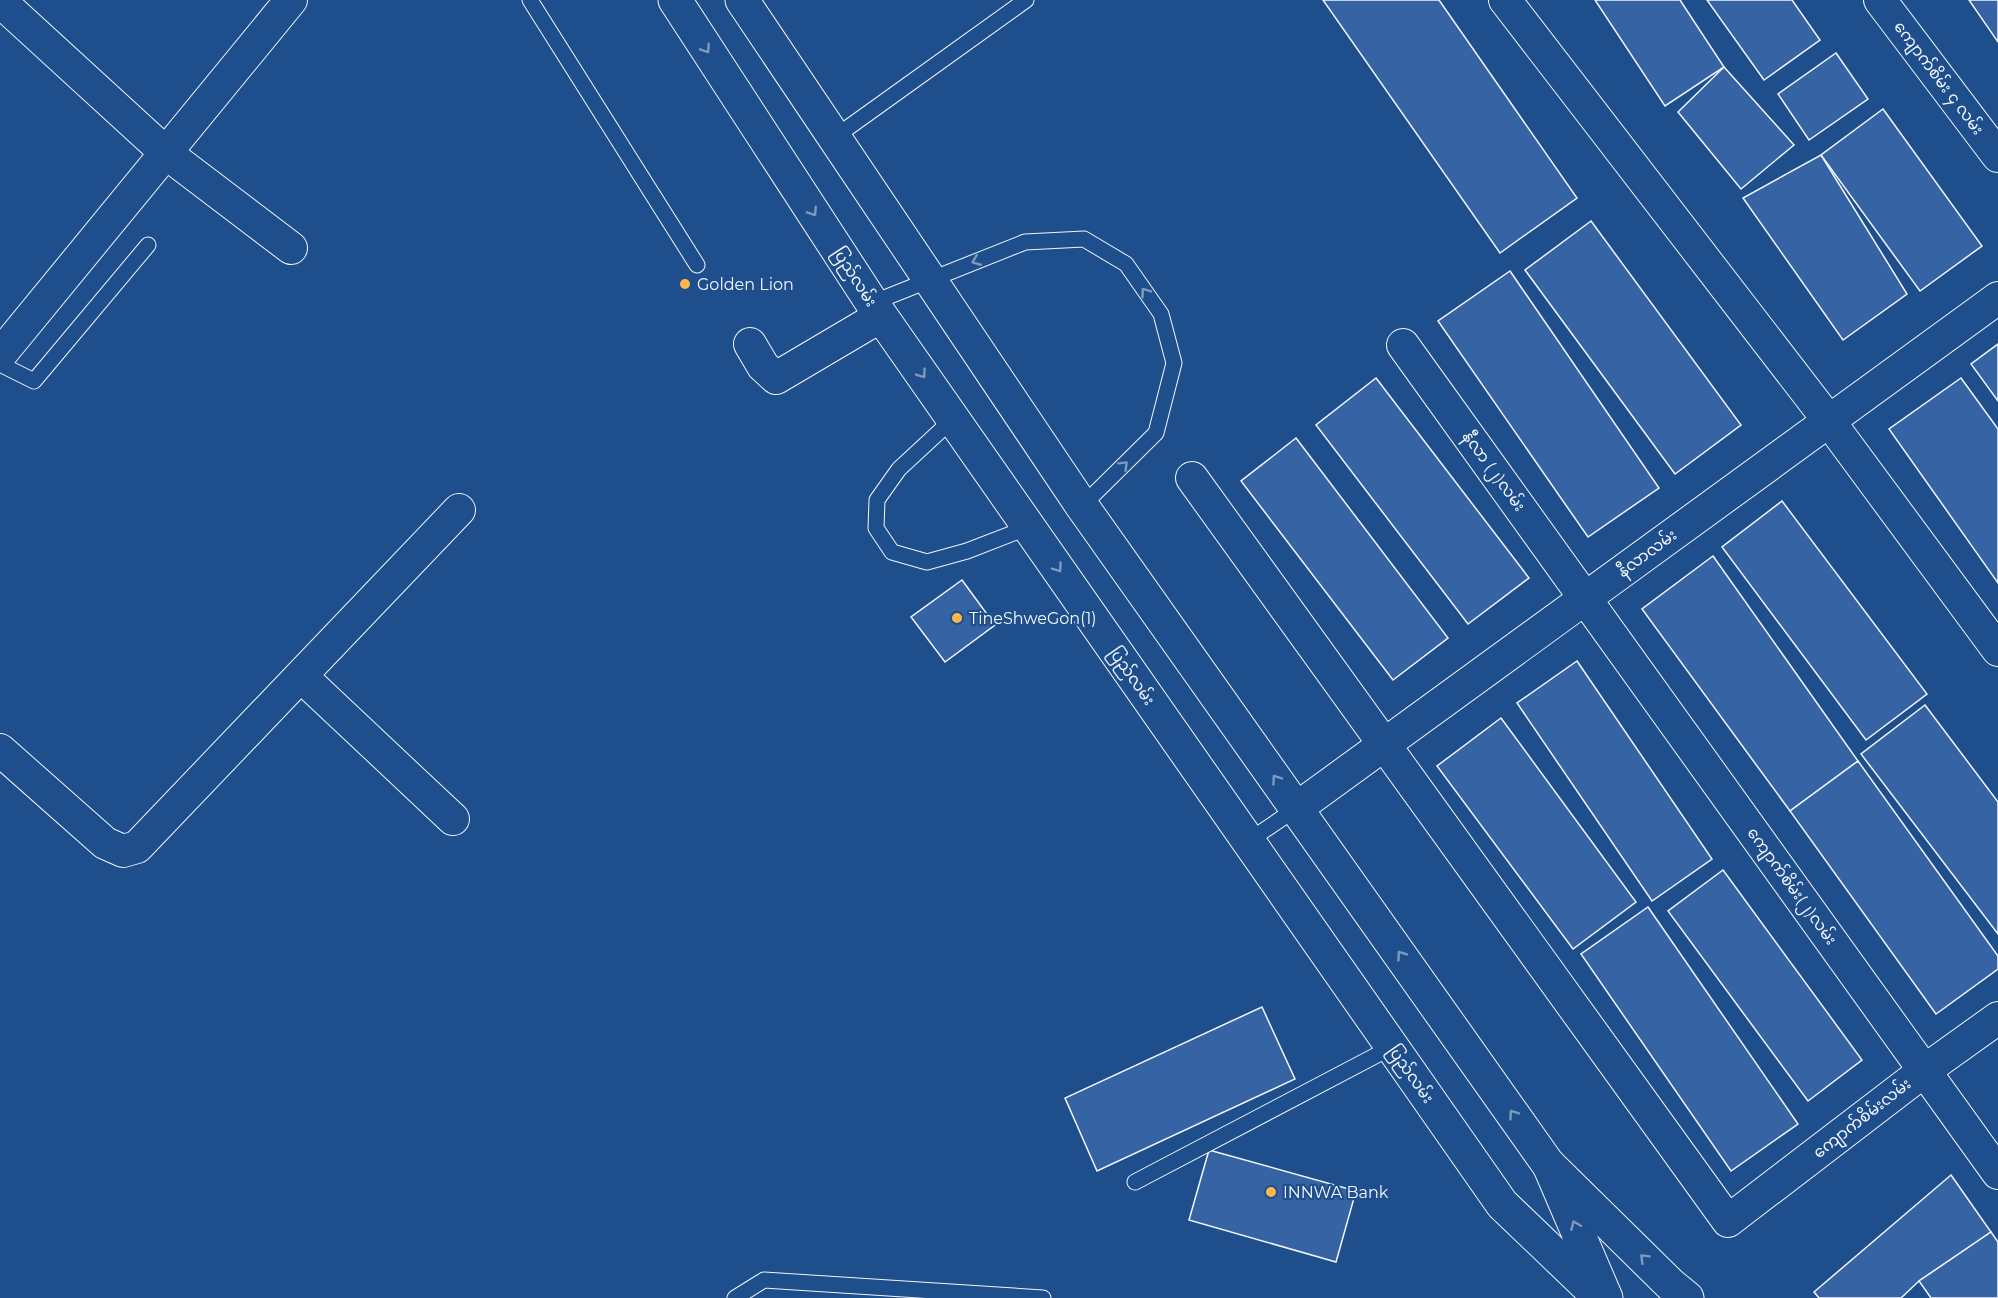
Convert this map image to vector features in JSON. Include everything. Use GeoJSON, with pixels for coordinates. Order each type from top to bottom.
{"type":"FeatureCollection","features":[{"type":"Feature","properties":{"kind":"main road","name":"ပြည်လမ်း"},"geometry":{"type":"LineString","coordinates":[[675,0],[877,309],[1247,842],[1502,1204],[1600,1298]]}},
{"type":"Feature","properties":{"kind":"main road"},"geometry":{"type":"LineString","coordinates":[[742,0],[1082,506],[1548,1164],[1687,1298]]}},
{"type":"Feature","properties":{"kind":"main road"},"geometry":{"type":"LineString","coordinates":[[1548,1164],[1606,1298]]}},
{"type":"Feature","properties":{"kind":"street"},"geometry":{"type":"LineString","coordinates":[[0,355],[291,0]]}},
{"type":"Feature","properties":{"kind":"street"},"geometry":{"type":"LineString","coordinates":[[1505,0],[1829,421],[1998,650]]}},
{"type":"Feature","properties":{"kind":"street","name":"ကျောက်စိမ်း ၄ လမ်း"},"geometry":{"type":"LineString","coordinates":[[1880,0],[1998,156]]}},
{"type":"Feature","properties":{"kind":"street"},"geometry":{"type":"LineString","coordinates":[[0,1],[166,153],[291,248]]}},
{"type":"Feature","properties":{"kind":"street","name":"နီလာလမ်း"},"geometry":{"type":"LineString","coordinates":[[1297,808],[1998,298]]}},
{"type":"Feature","properties":{"kind":"street"},"geometry":{"type":"LineString","coordinates":[[750,344],[763,366],[776,378],[877,309]]}},
{"type":"Feature","properties":{"kind":"street","name":"နီလာ (၂)လမ်း"},"geometry":{"type":"LineString","coordinates":[[1403,345],[1585,598]]}},
{"type":"Feature","properties":{"kind":"street"},"geometry":{"type":"LineString","coordinates":[[1192,478],[1383,745]]}},
{"type":"Feature","properties":{"kind":"street"},"geometry":{"type":"LineString","coordinates":[[0,750],[105,843],[123,851],[137,847],[459,510]]}},
{"type":"Feature","properties":{"kind":"street","name":"ကျောက်စိမ်း(၂)လမ်း"},"geometry":{"type":"LineString","coordinates":[[1585,598],[1998,1173]]}},
{"type":"Feature","properties":{"kind":"street"},"geometry":{"type":"LineString","coordinates":[[301,676],[453,819]]}},
{"type":"Feature","properties":{"kind":"street","name":"ကျောက်စိမ်းလမ်း"},"geometry":{"type":"LineString","coordinates":[[1383,745],[1728,1221],[1924,1071],[1998,1018]]}},
{"type":"Feature","properties":{"kind":"lane"},"geometry":{"type":"LineString","coordinates":[[530,0],[697,266]]}},
{"type":"Feature","properties":{"kind":"lane"},"geometry":{"type":"LineString","coordinates":[[835,136],[1026,0]]}},
{"type":"Feature","properties":{"kind":"lane"},"geometry":{"type":"LineString","coordinates":[[877,309],[930,279],[1025,242],[1084,239],[1126,264],[1161,314],[1174,363],[1156,433],[1082,506]]}},
{"type":"Feature","properties":{"kind":"lane"},"geometry":{"type":"LineString","coordinates":[[0,364],[34,381],[148,245]]}},
{"type":"Feature","properties":{"kind":"lane"},"geometry":{"type":"LineString","coordinates":[[953,419],[899,470],[877,500],[876,528],[892,552],[927,562],[967,551],[1029,527]]}},
{"type":"Feature","properties":{"kind":"lane"},"geometry":{"type":"LineString","coordinates":[[1247,842],[1297,808]]}},
{"type":"Feature","properties":{"kind":"lane"},"geometry":{"type":"LineString","coordinates":[[1135,1182],[1392,1047]]}},
{"type":"Feature","properties":{"kind":"lane"},"geometry":{"type":"LineString","coordinates":[[735,1298],[764,1280],[1042,1298]]}},
{"type":"Feature","properties":{"kind":"building"},"geometry":{"type":"Polygon","coordinates":[[[1323,0],[1439,0],[1577,198],[1500,253],[1323,0]]]}},
{"type":"Feature","properties":{"kind":"building"},"geometry":{"type":"Polygon","coordinates":[[[1595,0],[1680,0],[1724,67],[1665,106],[1595,0]]]}},
{"type":"Feature","properties":{"kind":"building"},"geometry":{"type":"Polygon","coordinates":[[[1707,0],[1792,0],[1820,40],[1764,80],[1707,0]]]}},
{"type":"Feature","properties":{"kind":"building"},"geometry":{"type":"Polygon","coordinates":[[[1969,0],[1998,0],[1998,42],[1969,0]]]}},
{"type":"Feature","properties":{"kind":"building"},"geometry":{"type":"Polygon","coordinates":[[[1836,53],[1868,99],[1809,140],[1778,94],[1836,53]]]}},
{"type":"Feature","properties":{"kind":"building"},"geometry":{"type":"Polygon","coordinates":[[[1724,67],[1794,145],[1741,189],[1678,112],[1724,67]]]}},
{"type":"Feature","properties":{"kind":"building"},"geometry":{"type":"Polygon","coordinates":[[[1883,109],[1982,246],[1920,291],[1821,155],[1883,109]]]}},
{"type":"Feature","properties":{"kind":"building"},"geometry":{"type":"Polygon","coordinates":[[[1821,155],[1907,294],[1843,340],[1743,198],[1821,155]]]}},
{"type":"Feature","properties":{"kind":"building"},"geometry":{"type":"Polygon","coordinates":[[[1591,221],[1741,425],[1675,474],[1525,270],[1591,221]]]}},
{"type":"Feature","properties":{"kind":"building"},"geometry":{"type":"Polygon","coordinates":[[[1510,271],[1659,488],[1588,537],[1438,321],[1510,271]]]}},
{"type":"Feature","properties":{"kind":"building"},"geometry":{"type":"Polygon","coordinates":[[[1998,344],[1998,401],[1971,364],[1998,344]]]}},
{"type":"Feature","properties":{"kind":"building"},"geometry":{"type":"Polygon","coordinates":[[[1376,378],[1529,578],[1468,624],[1316,425],[1376,378]]]}},
{"type":"Feature","properties":{"kind":"building"},"geometry":{"type":"Polygon","coordinates":[[[1961,378],[1998,429],[1998,583],[1889,429],[1961,378]]]}},
{"type":"Feature","properties":{"kind":"building"},"geometry":{"type":"Polygon","coordinates":[[[1296,438],[1448,638],[1393,680],[1241,481],[1296,438]]]}},
{"type":"Feature","properties":{"kind":"building"},"geometry":{"type":"Polygon","coordinates":[[[1782,501],[1927,694],[1866,740],[1722,547],[1782,501]]]}},
{"type":"Feature","properties":{"kind":"building"},"geometry":{"type":"Polygon","coordinates":[[[1713,556],[1858,761],[1790,811],[1642,609],[1713,556]]]}},
{"type":"Feature","properties":{"kind":"building"},"geometry":{"type":"Polygon","coordinates":[[[962,580],[995,625],[945,662],[911,617],[962,580]]]}},
{"type":"Feature","properties":{"kind":"building"},"geometry":{"type":"Polygon","coordinates":[[[1577,661],[1712,859],[1652,901],[1517,703],[1577,661]]]}},
{"type":"Feature","properties":{"kind":"building"},"geometry":{"type":"Polygon","coordinates":[[[1925,705],[1998,802],[1998,934],[1861,754],[1925,705]]]}},
{"type":"Feature","properties":{"kind":"building"},"geometry":{"type":"Polygon","coordinates":[[[1501,718],[1636,902],[1573,949],[1437,766],[1501,718]]]}},
{"type":"Feature","properties":{"kind":"building"},"geometry":{"type":"Polygon","coordinates":[[[1858,761],[1998,956],[1998,969],[1936,1014],[1790,811],[1858,761]]]}},
{"type":"Feature","properties":{"kind":"building"},"geometry":{"type":"Polygon","coordinates":[[[1723,870],[1862,1060],[1808,1101],[1668,911],[1723,870]]]}},
{"type":"Feature","properties":{"kind":"building"},"geometry":{"type":"Polygon","coordinates":[[[1648,907],[1798,1124],[1731,1171],[1581,954],[1648,907]]]}},
{"type":"Feature","properties":{"kind":"building"},"geometry":{"type":"Polygon","coordinates":[[[1262,1007],[1295,1079],[1097,1171],[1065,1098],[1262,1007]]]}},
{"type":"Feature","properties":{"kind":"building"},"geometry":{"type":"Polygon","coordinates":[[[1209,1150],[1356,1191],[1336,1262],[1189,1220],[1209,1150]]]}},
{"type":"Feature","properties":{"kind":"building"},"geometry":{"type":"Polygon","coordinates":[[[1951,1175],[1991,1232],[1919,1281],[1901,1298],[1819,1298],[1814,1292],[1951,1175]]]}},
{"type":"Feature","properties":{"kind":"building"},"geometry":{"type":"Polygon","coordinates":[[[1991,1232],[1998,1242],[1998,1298],[1931,1298],[1919,1281],[1991,1232]]]}},
{"type":"Feature","properties":{"kind":"place","name":"Golden Lion"},"geometry":{"type":"Point","coordinates":[685,284]}},
{"type":"Feature","properties":{"kind":"place","name":"TineShweGon(1)"},"geometry":{"type":"Point","coordinates":[957,618]}},
{"type":"Feature","properties":{"kind":"place","name":"INNWA Bank"},"geometry":{"type":"Point","coordinates":[1271,1192]}}]}
